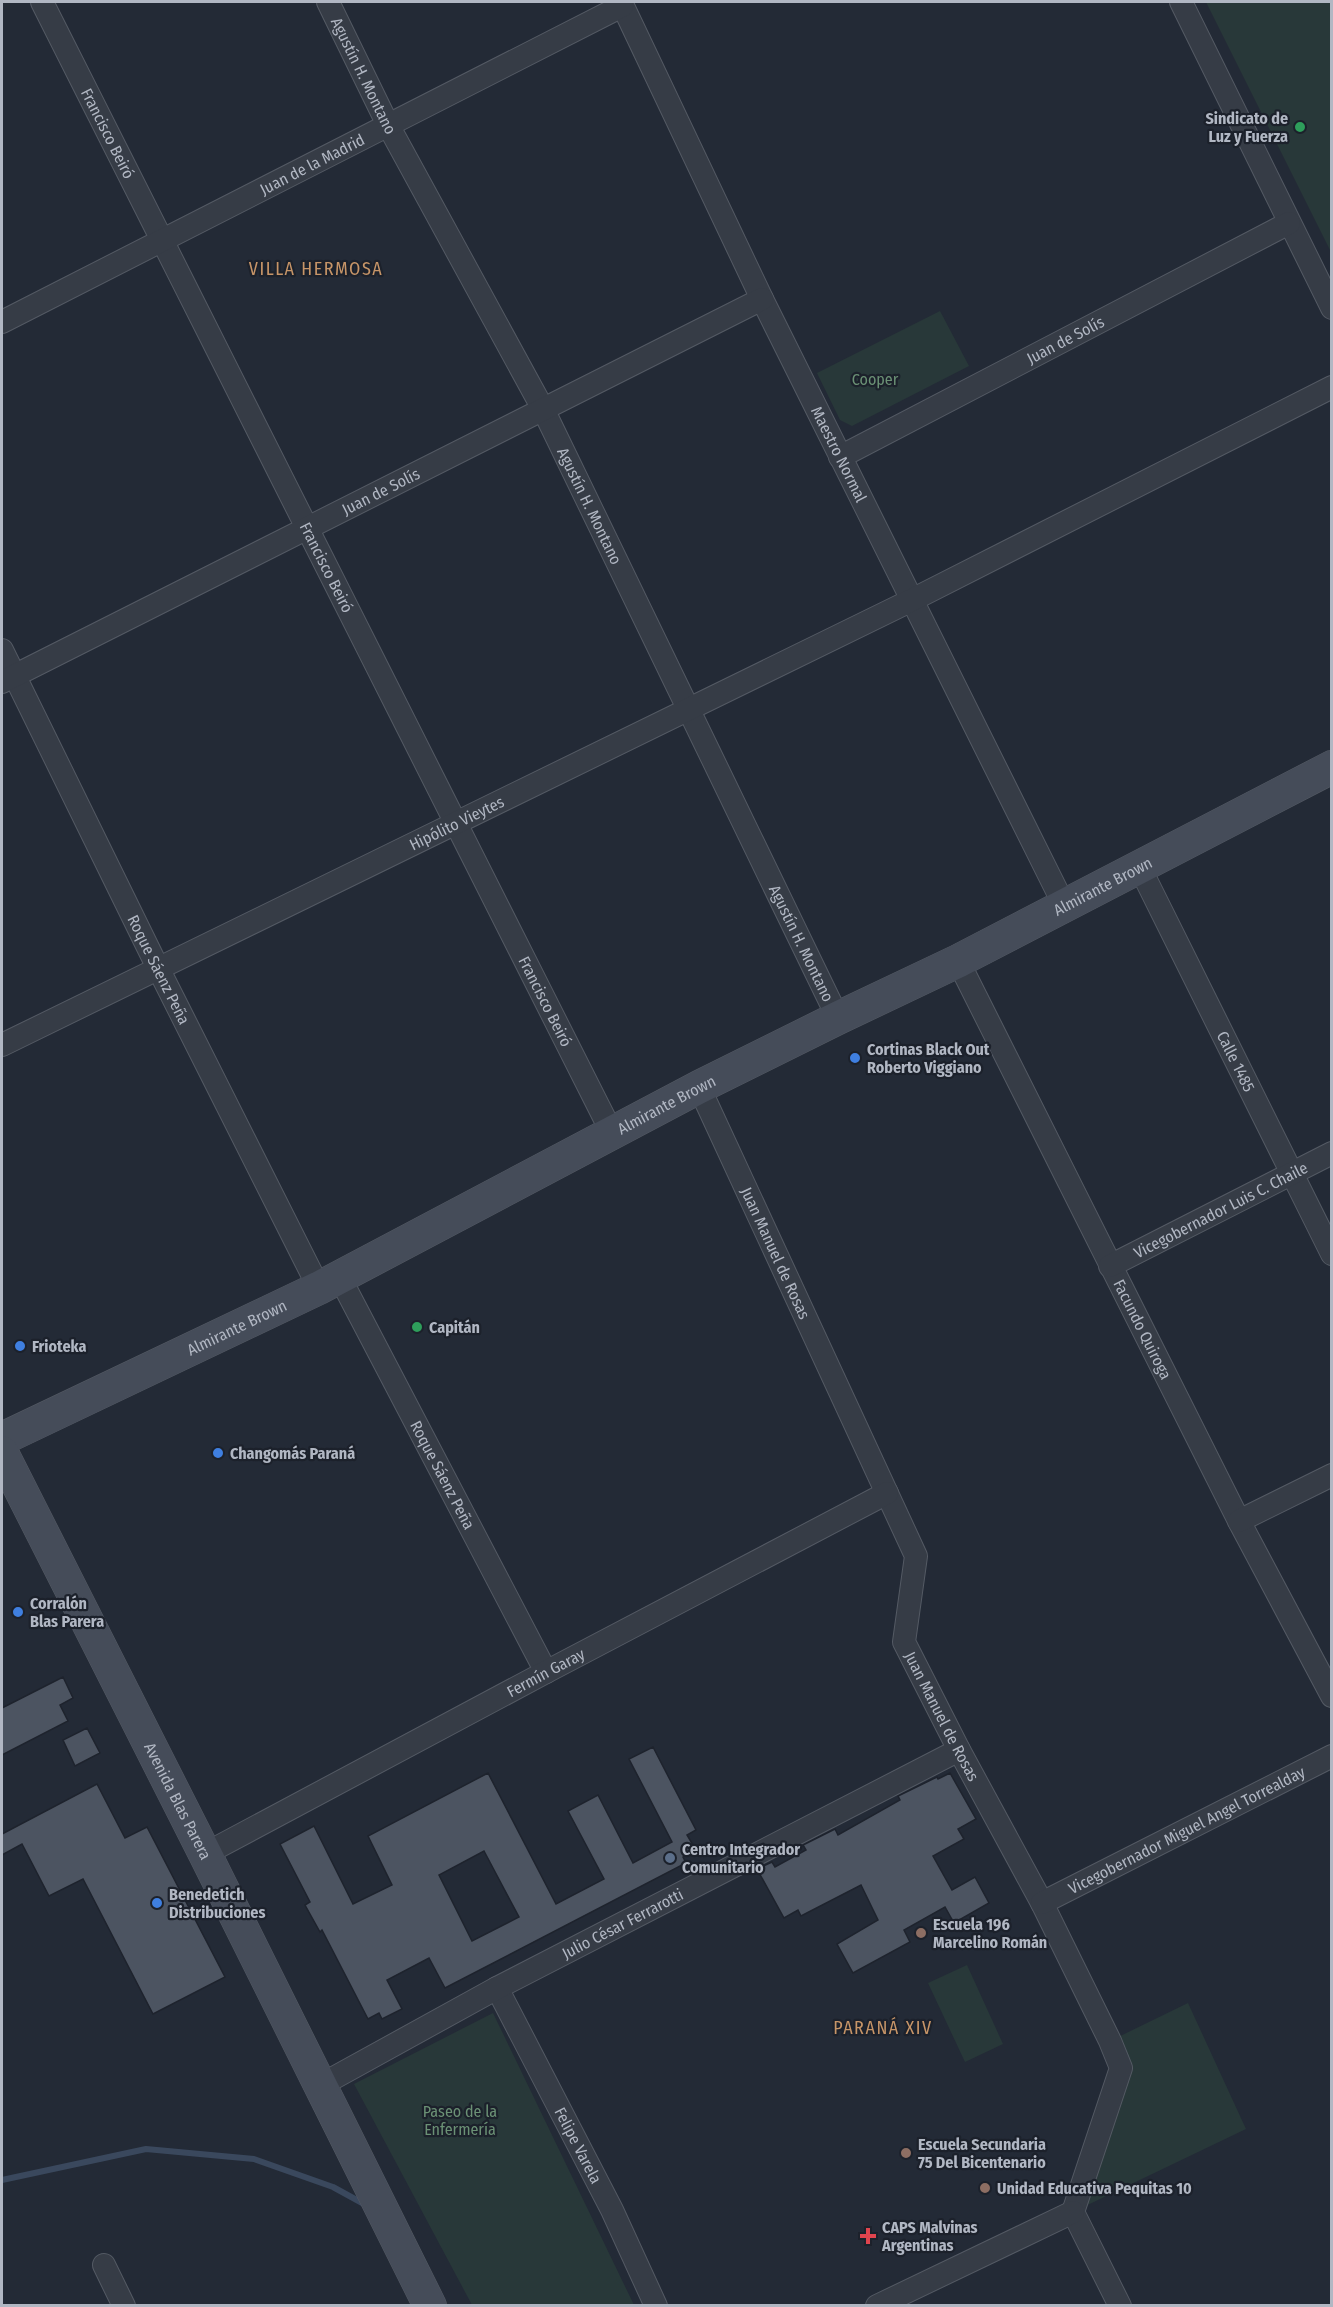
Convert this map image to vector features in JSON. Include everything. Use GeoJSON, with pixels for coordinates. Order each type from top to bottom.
{"type":"FeatureCollection","features":[{"type":"Feature","properties":{"kind":"main road","name":"Almirante Brown"},"geometry":{"type":"LineString","coordinates":[[2,1439],[330,1283],[699,1088],[958,960],[1140,866],[1329,774]]}},
{"type":"Feature","properties":{"kind":"main road","name":"Avenida Blas Parera"},"geometry":{"type":"LineString","coordinates":[[2,1453],[321,2085],[420,2297]]}},
{"type":"Feature","properties":{"kind":"street","name":"Francisco Beiró"},"geometry":{"type":"LineString","coordinates":[[42,2],[612,1133]]}},
{"type":"Feature","properties":{"kind":"street","name":"Agustín H. Montano"},"geometry":{"type":"LineString","coordinates":[[328,2],[388,125],[543,409],[838,1018]]}},
{"type":"Feature","properties":{"kind":"street"},"geometry":{"type":"LineString","coordinates":[[1181,2],[1332,308]]}},
{"type":"Feature","properties":{"kind":"street","name":"Juan de la Madrid"},"geometry":{"type":"LineString","coordinates":[[2,322],[622,4]]}},
{"type":"Feature","properties":{"kind":"street","name":"Maestro Normal"},"geometry":{"type":"LineString","coordinates":[[622,4],[762,299],[1064,905]]}},
{"type":"Feature","properties":{"kind":"street","name":"Juan de Solís"},"geometry":{"type":"LineString","coordinates":[[840,457],[1289,223]]}},
{"type":"Feature","properties":{"kind":"street","name":"Juan de Solís"},"geometry":{"type":"LineString","coordinates":[[8,679],[762,299]]}},
{"type":"Feature","properties":{"kind":"street","name":"Hipólito Vieytes"},"geometry":{"type":"LineString","coordinates":[[2,1045],[912,600],[1332,387]]}},
{"type":"Feature","properties":{"kind":"street","name":"Roque Sáenz Peña"},"geometry":{"type":"LineString","coordinates":[[2,650],[8,679],[158,968],[546,1672]]}},
{"type":"Feature","properties":{"kind":"street","name":"Calle 1485"},"geometry":{"type":"LineString","coordinates":[[1140,866],[1332,1254]]}},
{"type":"Feature","properties":{"kind":"street","name":"Facundo Quiroga"},"geometry":{"type":"LineString","coordinates":[[958,960],[1239,1521],[1332,1696]]}},
{"type":"Feature","properties":{"kind":"street","name":"Juan Manuel de Rosas"},"geometry":{"type":"LineString","coordinates":[[699,1088],[916,1556],[904,1642],[1041,1903],[1110,2041],[1121,2068],[1073,2212]]}},
{"type":"Feature","properties":{"kind":"street","name":"Vicegobernador Luis C. Chaile"},"geometry":{"type":"LineString","coordinates":[[1110,1266],[1332,1153]]}},
{"type":"Feature","properties":{"kind":"street"},"geometry":{"type":"LineString","coordinates":[[1239,1521],[1332,1475]]}},
{"type":"Feature","properties":{"kind":"street","name":"Fermín Garay"},"geometry":{"type":"LineString","coordinates":[[205,1854],[887,1493]]}},
{"type":"Feature","properties":{"kind":"street","name":"Julio César Ferrarotti"},"geometry":{"type":"LineString","coordinates":[[321,2085],[497,1988],[959,1750]]}},
{"type":"Feature","properties":{"kind":"street","name":"Vicegobernador Miguel Angel Torrealday"},"geometry":{"type":"LineString","coordinates":[[1041,1903],[1332,1756]]}},
{"type":"Feature","properties":{"kind":"street","name":"Felipe Varela"},"geometry":{"type":"LineString","coordinates":[[497,1988],[612,2210],[656,2306]]}},
{"type":"Feature","properties":{"kind":"street"},"geometry":{"type":"LineString","coordinates":[[877,2306],[1073,2212],[1120,2306]]}},
{"type":"Feature","properties":{"kind":"street"},"geometry":{"type":"LineString","coordinates":[[104,2265],[124,2306]]}},
{"type":"Feature","properties":{"kind":"green space","name":"Sindicato de Luz y Fuerza"},"geometry":{"type":"Polygon","coordinates":[[[1206,2],[1331,2],[1331,252],[1206,2]]]}},
{"type":"Feature","properties":{"kind":"green space","name":"Cooper"},"geometry":{"type":"Polygon","coordinates":[[[940,311],[969,366],[852,426],[840,420],[817,373],[940,311]]]}},
{"type":"Feature","properties":{"kind":"green space"},"geometry":{"type":"Polygon","coordinates":[[[967,1965],[1003,2044],[965,2062],[928,1983],[967,1965]]]}},
{"type":"Feature","properties":{"kind":"green space"},"geometry":{"type":"Polygon","coordinates":[[[1188,2003],[1246,2129],[1073,2212],[1121,2068],[1110,2041],[1188,2003]]]}},
{"type":"Feature","properties":{"kind":"green space","name":"Paseo de la Enfermería"},"geometry":{"type":"Polygon","coordinates":[[[493,2013],[634,2305],[472,2305],[354,2084],[493,2013]]]}},
{"type":"Feature","properties":{"kind":"building"},"geometry":{"type":"Polygon","coordinates":[[[63,1677],[73,1698],[60,1705],[68,1721],[2,1755],[2,1708],[63,1677]]]}},
{"type":"Feature","properties":{"kind":"building"},"geometry":{"type":"Polygon","coordinates":[[[87,1728],[100,1753],[75,1766],[63,1740],[87,1728]]]}},
{"type":"Feature","properties":{"kind":"building"},"geometry":{"type":"Polygon","coordinates":[[[653,1747],[696,1830],[687,1835],[696,1850],[683,1857],[686,1863],[445,1988],[429,1958],[387,1980],[402,2009],[382,2019],[379,2013],[368,2019],[322,1930],[320,1932],[305,1905],[310,1902],[280,1844],[314,1826],[353,1904],[392,1885],[368,1836],[488,1773],[556,1904],[604,1879],[568,1811],[598,1795],[633,1863],[672,1842],[629,1759],[653,1747]],[[484,1851],[439,1875],[472,1941],[519,1917],[484,1851]]]}},
{"type":"Feature","properties":{"kind":"building"},"geometry":{"type":"Polygon","coordinates":[[[950,1773],[976,1819],[958,1829],[964,1839],[933,1856],[952,1890],[975,1877],[989,1903],[954,1923],[945,1907],[904,1930],[910,1942],[853,1973],[837,1944],[878,1920],[861,1885],[801,1916],[798,1910],[784,1918],[757,1869],[772,1862],[775,1867],[806,1850],[803,1845],[835,1829],[838,1835],[900,1800],[898,1796],[950,1773]]]}},
{"type":"Feature","properties":{"kind":"building"},"geometry":{"type":"Polygon","coordinates":[[[97,1784],[125,1838],[147,1827],[225,1977],[153,2014],[83,1879],[49,1896],[22,1844],[2,1855],[2,1834],[97,1784]]]}},
{"type":"Feature","properties":{"kind":"waterway"},"geometry":{"type":"LineString","coordinates":[[2,2180],[146,2149],[254,2159],[333,2187],[364,2204]]}},
{"type":"Feature","properties":{"kind":"place","name":"Sindicato de Luz y Fuerza"},"geometry":{"type":"Point","coordinates":[1300,127]}},
{"type":"Feature","properties":{"kind":"place","name":"Cortinas Black Out Roberto Viggiano"},"geometry":{"type":"Point","coordinates":[855,1058]}},
{"type":"Feature","properties":{"kind":"place","name":"Capitán"},"geometry":{"type":"Point","coordinates":[417,1327]}},
{"type":"Feature","properties":{"kind":"place","name":"Frioteka"},"geometry":{"type":"Point","coordinates":[20,1346]}},
{"type":"Feature","properties":{"kind":"place","name":"Changomás Paraná"},"geometry":{"type":"Point","coordinates":[218,1453]}},
{"type":"Feature","properties":{"kind":"place","name":"Corralón Blas Parera"},"geometry":{"type":"Point","coordinates":[18,1612]}},
{"type":"Feature","properties":{"kind":"place","name":"Centro Integrador Comunitario"},"geometry":{"type":"Point","coordinates":[670,1858]}},
{"type":"Feature","properties":{"kind":"place","name":"Benedetich Distribuciones"},"geometry":{"type":"Point","coordinates":[157,1903]}},
{"type":"Feature","properties":{"kind":"place","name":"Escuela 196 Marcelino Román"},"geometry":{"type":"Point","coordinates":[921,1933]}},
{"type":"Feature","properties":{"kind":"place","name":"Escuela Secundaria 75 Del Bicentenario"},"geometry":{"type":"Point","coordinates":[906,2153]}},
{"type":"Feature","properties":{"kind":"place","name":"Unidad Educativa Pequitas 10"},"geometry":{"type":"Point","coordinates":[985,2188]}},
{"type":"Feature","properties":{"kind":"place","name":"CAPS Malvinas Argentinas"},"geometry":{"type":"Point","coordinates":[868,2236]}},
{"type":"Feature","properties":{"kind":"district","name":"VILLA HERMOSA"},"geometry":{"type":"Point","coordinates":[316,269]}},
{"type":"Feature","properties":{"kind":"district","name":"PARANÁ XIV"},"geometry":{"type":"Point","coordinates":[883,2028]}}]}
